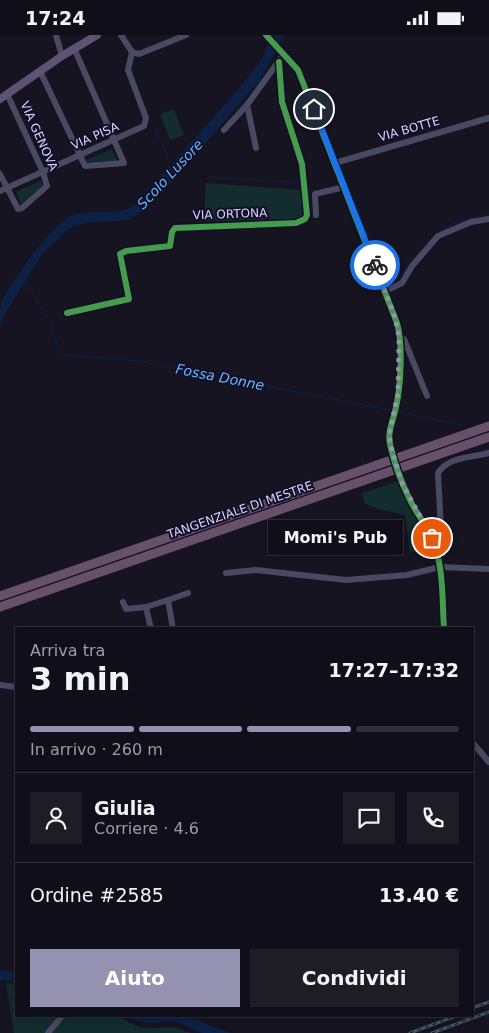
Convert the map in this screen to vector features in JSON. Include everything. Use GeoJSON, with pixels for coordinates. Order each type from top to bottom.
{"type":"FeatureCollection","features":[{"type":"Feature","properties":{"kind":"highway","name":"TANGENZIALE DI MESTRE"},"geometry":{"type":"LineString","coordinates":[[0,596],[489,426]]}},
{"type":"Feature","properties":{"kind":"highway","name":"TANGENZIALE DI MESTRE"},"geometry":{"type":"LineString","coordinates":[[0,607],[489,437]]}},
{"type":"Feature","properties":{"kind":"main road"},"geometry":{"type":"LineString","coordinates":[[0,99],[74,48],[98,35]]}},
{"type":"Feature","properties":{"kind":"street"},"geometry":{"type":"LineString","coordinates":[[56,35],[62,56]]}},
{"type":"Feature","properties":{"kind":"street"},"geometry":{"type":"LineString","coordinates":[[122,35],[132,52],[128,70]]}},
{"type":"Feature","properties":{"kind":"street"},"geometry":{"type":"LineString","coordinates":[[128,70],[141,54],[186,35]]}},
{"type":"Feature","properties":{"kind":"street"},"geometry":{"type":"LineString","coordinates":[[268,37],[298,71],[397,323],[399,337],[395,411],[390,430],[390,444],[402,483],[432,538],[438,558],[444,627]]}},
{"type":"Feature","properties":{"kind":"street"},"geometry":{"type":"LineString","coordinates":[[40,71],[88,168],[124,163],[74,48]]}},
{"type":"Feature","properties":{"kind":"street"},"geometry":{"type":"LineString","coordinates":[[132,52],[141,54]]}},
{"type":"Feature","properties":{"kind":"street"},"geometry":{"type":"LineString","coordinates":[[224,130],[248,105],[284,54]]}},
{"type":"Feature","properties":{"kind":"street","name":"VIA ORTONA"},"geometry":{"type":"LineString","coordinates":[[67,313],[129,299],[120,254],[126,251],[170,246],[172,232],[175,228],[296,223],[306,219],[302,164],[282,102],[279,63]]}},
{"type":"Feature","properties":{"kind":"street","name":"VIA PISA"},"geometry":{"type":"LineString","coordinates":[[3,189],[141,128],[146,121],[128,70]]}},
{"type":"Feature","properties":{"kind":"street","name":"VIA GENOVA"},"geometry":{"type":"LineString","coordinates":[[3,189],[15,207],[20,209],[47,186],[43,172],[7,94]]}},
{"type":"Feature","properties":{"kind":"street"},"geometry":{"type":"LineString","coordinates":[[248,105],[256,148]]}},
{"type":"Feature","properties":{"kind":"street","name":"VIA BOTTE"},"geometry":{"type":"LineString","coordinates":[[334,163],[489,118]]}},
{"type":"Feature","properties":{"kind":"street"},"geometry":{"type":"LineString","coordinates":[[0,173],[3,189]]}},
{"type":"Feature","properties":{"kind":"street"},"geometry":{"type":"LineString","coordinates":[[316,215],[315,194],[344,187]]}},
{"type":"Feature","properties":{"kind":"street"},"geometry":{"type":"LineString","coordinates":[[385,291],[402,283],[412,266],[438,236],[471,222],[489,219]]}},
{"type":"Feature","properties":{"kind":"street"},"geometry":{"type":"LineString","coordinates":[[399,337],[404,339],[427,396]]}},
{"type":"Feature","properties":{"kind":"street"},"geometry":{"type":"LineString","coordinates":[[438,558],[442,554],[438,473],[446,465],[463,458],[489,453]]}},
{"type":"Feature","properties":{"kind":"street"},"geometry":{"type":"LineString","coordinates":[[226,573],[256,570],[323,579],[353,579],[407,575],[440,567],[489,569]]}},
{"type":"Feature","properties":{"kind":"street"},"geometry":{"type":"LineString","coordinates":[[123,602],[126,609],[146,607],[188,593]]}},
{"type":"Feature","properties":{"kind":"street"},"geometry":{"type":"LineString","coordinates":[[168,600],[173,627]]}},
{"type":"Feature","properties":{"kind":"street"},"geometry":{"type":"LineString","coordinates":[[146,607],[151,627]]}},
{"type":"Feature","properties":{"kind":"street"},"geometry":{"type":"LineString","coordinates":[[0,685],[15,687]]}},
{"type":"Feature","properties":{"kind":"street"},"geometry":{"type":"LineString","coordinates":[[474,744],[489,762]]}},
{"type":"Feature","properties":{"kind":"street"},"geometry":{"type":"LineString","coordinates":[[48,1033],[61,1017]]}},
{"type":"Feature","properties":{"kind":"green space"},"geometry":{"type":"Polygon","coordinates":[[[174,109],[184,135],[170,140],[160,114],[174,109]]]}},
{"type":"Feature","properties":{"kind":"green space"},"geometry":{"type":"Polygon","coordinates":[[[112,149],[117,161],[87,162],[86,160],[112,149]]]}},
{"type":"Feature","properties":{"kind":"green space"},"geometry":{"type":"Polygon","coordinates":[[[42,180],[40,182],[44,185],[21,204],[16,192],[42,180]]]}},
{"type":"Feature","properties":{"kind":"green space"},"geometry":{"type":"Polygon","coordinates":[[[206,183],[303,190],[306,220],[204,221],[206,183]]]}},
{"type":"Feature","properties":{"kind":"green space"},"geometry":{"type":"Polygon","coordinates":[[[398,481],[431,550],[410,552],[405,515],[378,509],[364,503],[363,496],[360,494],[398,481]]]}},
{"type":"Feature","properties":{"kind":"green space"},"geometry":{"type":"Polygon","coordinates":[[[6,983],[15,984],[15,1017],[119,1017],[141,1028],[174,1027],[191,1033],[14,1033],[6,983]]]}},
{"type":"Feature","properties":{"kind":"water","name":"Scolo Lusore"},"geometry":{"type":"Polygon","coordinates":[[[272,35],[284,35],[260,80],[169,185],[149,206],[129,220],[84,223],[70,228],[43,253],[5,313],[0,326],[1,303],[6,293],[44,240],[65,220],[74,215],[90,212],[115,212],[130,208],[137,203],[238,90],[261,60],[272,35]]]}},
{"type":"Feature","properties":{"kind":"water"},"geometry":{"type":"Polygon","coordinates":[[[0,970],[15,972],[15,982],[0,980],[0,970]]]}},
{"type":"Feature","properties":{"kind":"water"},"geometry":{"type":"Polygon","coordinates":[[[128,1017],[190,1017],[230,1033],[202,1033],[174,1021],[140,1022],[128,1017]]]}},
{"type":"Feature","properties":{"kind":"waterway","name":"Scolo Lusore"},"geometry":{"type":"LineString","coordinates":[[156,128],[168,159]]}},
{"type":"Feature","properties":{"kind":"waterway"},"geometry":{"type":"LineString","coordinates":[[339,164],[388,284],[391,285]]}},
{"type":"Feature","properties":{"kind":"waterway"},"geometry":{"type":"LineString","coordinates":[[210,177],[300,183]]}},
{"type":"Feature","properties":{"kind":"waterway"},"geometry":{"type":"LineString","coordinates":[[397,282],[410,262],[427,243],[444,229],[464,220],[489,215]]}},
{"type":"Feature","properties":{"kind":"waterway","name":"Fossa Donne"},"geometry":{"type":"LineString","coordinates":[[25,280],[50,322],[59,351],[64,355],[139,361],[394,411]]}},
{"type":"Feature","properties":{"kind":"waterway","name":"Fossa Donne"},"geometry":{"type":"LineString","coordinates":[[398,412],[461,425]]}},
{"type":"Feature","properties":{"kind":"waterway","name":"Fossa Donne"},"geometry":{"type":"LineString","coordinates":[[483,451],[489,449]]}},
{"type":"Feature","properties":{"kind":"waterway"},"geometry":{"type":"LineString","coordinates":[[0,690],[15,692]]}},
{"type":"Feature","properties":{"kind":"waterway"},"geometry":{"type":"LineString","coordinates":[[474,750],[489,768]]}},
{"type":"Feature","properties":{"kind":"railway"},"geometry":{"type":"LineString","coordinates":[[474,1007],[489,1002]]}},
{"type":"Feature","properties":{"kind":"railway"},"geometry":{"type":"LineString","coordinates":[[432,1033],[489,1012]]}},
{"type":"Feature","properties":{"kind":"railway"},"geometry":{"type":"LineString","coordinates":[[410,1033],[453,1017]]}},
{"type":"Feature","properties":{"kind":"cycle path"},"geometry":{"type":"LineString","coordinates":[[266,35],[298,70],[397,323],[401,353],[400,376],[398,398],[389,439],[404,488],[430,533],[436,549],[442,583],[444,627]]}},
{"type":"Feature","properties":{"kind":"cycle path"},"geometry":{"type":"LineString","coordinates":[[67,313],[129,299],[120,254],[126,251],[170,246],[172,232],[175,228],[296,223],[305,219],[307,215],[302,164],[282,102],[279,62]]}},
{"type":"Feature","properties":{"kind":"way so far"},"geometry":{"type":"LineString","coordinates":[[375,265],[395,317],[399,337],[398,394],[390,430],[390,444],[402,483],[432,538]]}},
{"type":"Feature","properties":{"kind":"place","name":"Momi's Pub"},"geometry":{"type":"Point","coordinates":[432,538]}},
{"type":"Feature","properties":{"kind":"route"},"geometry":{"type":"LineString","coordinates":[[314,109],[375,265]]}}]}
